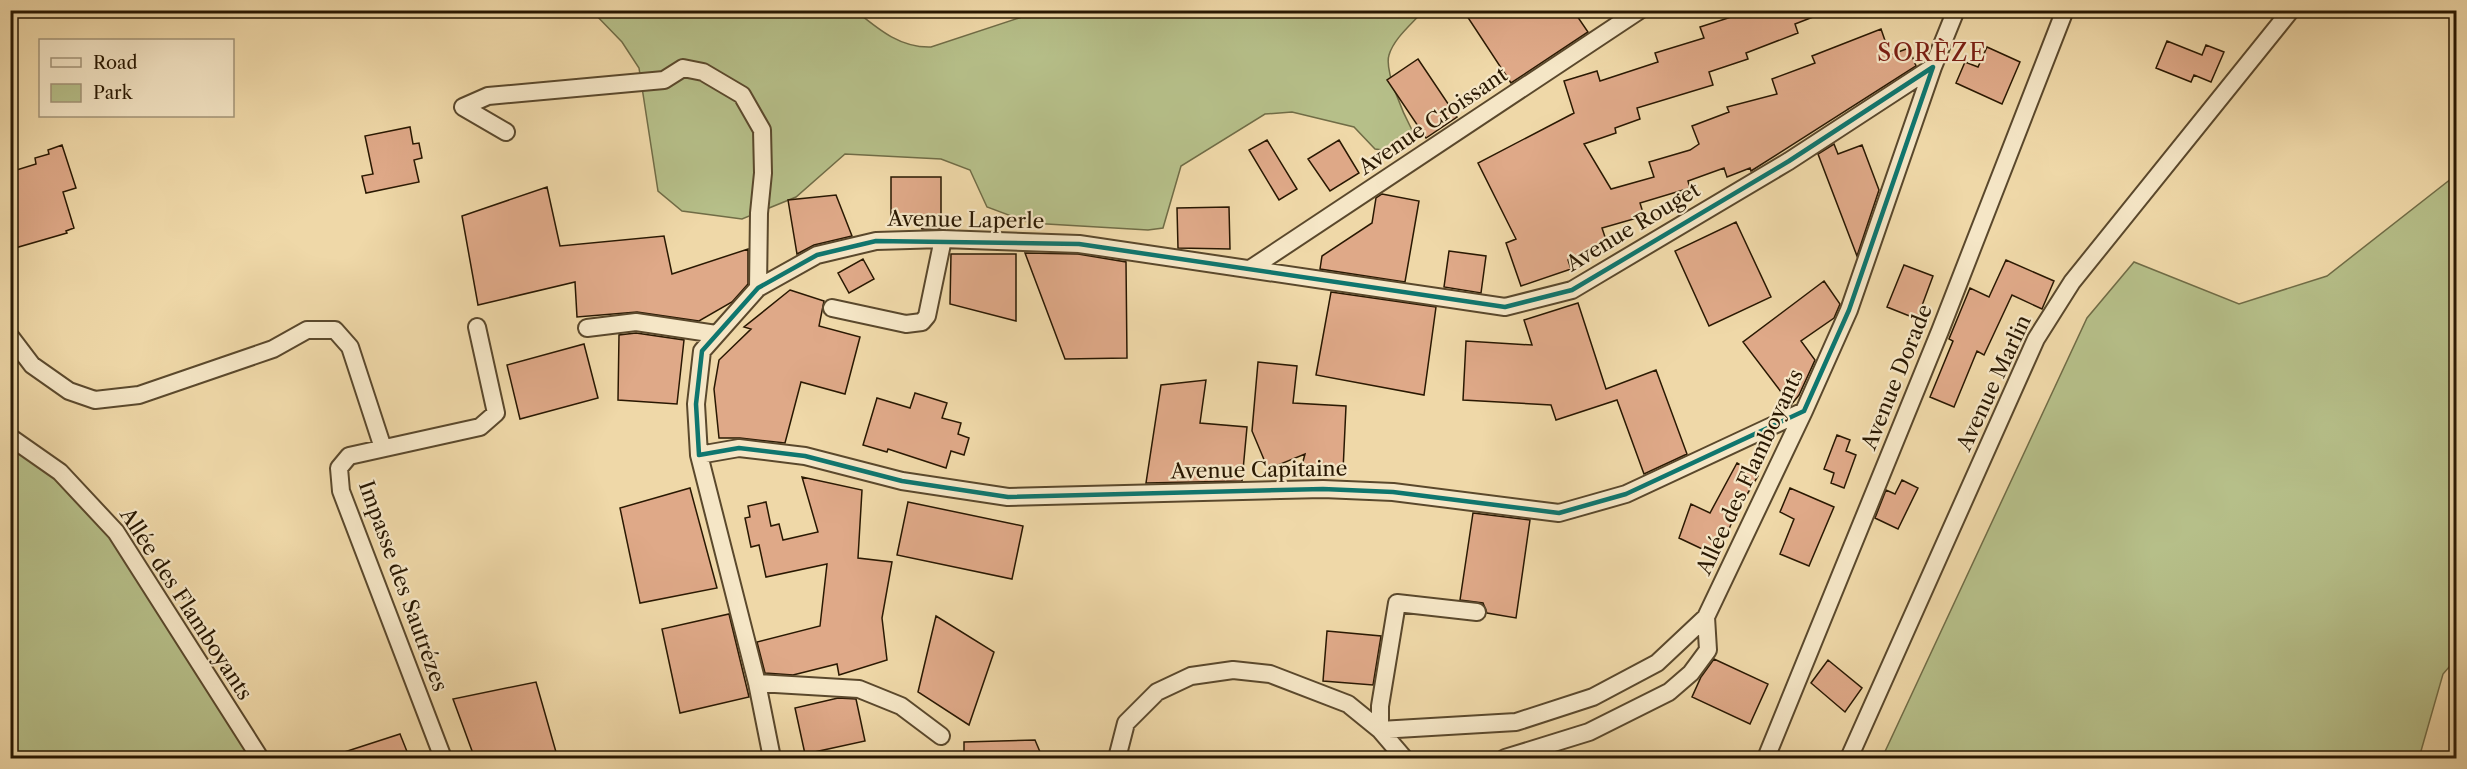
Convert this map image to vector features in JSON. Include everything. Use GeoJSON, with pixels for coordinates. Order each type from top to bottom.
{"type":"FeatureCollection","features":[{"type":"Feature","properties":{"kind":"street","name":"Avenue Croissant"},"geometry":{"type":"LineString","coordinates":[[1250,269],[1640,10]]}},
{"type":"Feature","properties":{"kind":"street","name":"Allée des Flamboyants"},"geometry":{"type":"LineString","coordinates":[[1380,730],[1516,722],[1593,697],[1657,663],[1706,617],[1804,411],[1849,310],[1933,67],[1956,10]]}},
{"type":"Feature","properties":{"kind":"street","name":"Avenue Dorade"},"geometry":{"type":"LineString","coordinates":[[1766,759],[1940,331],[2065,10]]}},
{"type":"Feature","properties":{"kind":"street","name":"Avenue Marlin"},"geometry":{"type":"LineString","coordinates":[[1849,759],[2036,339],[2072,282],[2291,10]]}},
{"type":"Feature","properties":{"kind":"street","name":"Avenue Rouget"},"geometry":{"type":"LineString","coordinates":[[1250,269],[1505,307],[1572,290],[1789,161],[1933,67]]}},
{"type":"Feature","properties":{"kind":"street"},"geometry":{"type":"LineString","coordinates":[[506,132],[463,108],[488,96],[664,80],[683,68],[704,72],[742,96],[762,130],[763,174],[759,213],[758,288]]}},
{"type":"Feature","properties":{"kind":"street","name":"Avenue Laperle"},"geometry":{"type":"LineString","coordinates":[[772,759],[757,683],[699,455],[696,404],[702,351],[758,288],[817,255],[876,241],[942,239],[1079,244],[1250,269]]}},
{"type":"Feature","properties":{"kind":"street"},"geometry":{"type":"LineString","coordinates":[[832,308],[906,324],[922,322],[927,316],[942,239]]}},
{"type":"Feature","properties":{"kind":"street"},"geometry":{"type":"LineString","coordinates":[[587,328],[636,322],[716,334]]}},
{"type":"Feature","properties":{"kind":"street","name":"Impasse des Sautrézes"},"geometry":{"type":"LineString","coordinates":[[443,759],[341,491],[339,468],[349,456],[480,427],[496,412],[477,327]]}},
{"type":"Feature","properties":{"kind":"street"},"geometry":{"type":"LineString","coordinates":[[10,336],[32,365],[69,391],[95,400],[139,395],[273,349],[307,330],[335,330],[350,348],[383,448]]}},
{"type":"Feature","properties":{"kind":"street","name":"Avenue Capitaine"},"geometry":{"type":"LineString","coordinates":[[699,455],[739,448],[805,456],[902,481],[1008,497],[1323,489],[1393,492],[1558,513],[1626,494],[1804,411]]}},
{"type":"Feature","properties":{"kind":"street","name":"Allée des Flamboyants"},"geometry":{"type":"LineString","coordinates":[[10,437],[60,472],[116,532],[260,759]]}},
{"type":"Feature","properties":{"kind":"street"},"geometry":{"type":"LineString","coordinates":[[1380,730],[1380,706],[1397,603],[1477,612]]}},
{"type":"Feature","properties":{"kind":"street"},"geometry":{"type":"LineString","coordinates":[[1505,759],[1589,732],[1669,692],[1691,673],[1708,650],[1706,617]]}},
{"type":"Feature","properties":{"kind":"street"},"geometry":{"type":"LineString","coordinates":[[1118,759],[1126,723],[1157,692],[1191,676],[1233,669],[1270,674],[1348,704],[1380,730],[1404,759]]}},
{"type":"Feature","properties":{"kind":"street"},"geometry":{"type":"LineString","coordinates":[[757,683],[859,689],[901,706],[940,736]]}},
{"type":"Feature","properties":{"kind":"highlighted area"},"geometry":{"type":"Polygon","coordinates":[[[1933,67],[1849,310],[1804,411],[1626,494],[1559,513],[1393,492],[1323,489],[1008,497],[902,481],[805,456],[739,448],[699,455],[696,404],[702,351],[758,288],[817,255],[876,241],[1079,244],[1505,307],[1572,290],[1789,161],[1933,67]]]}},
{"type":"Feature","properties":{"kind":"green space"},"geometry":{"type":"Polygon","coordinates":[[[592,11],[856,11],[881,31],[899,41],[931,47],[1040,11],[1423,11],[1399,37],[1391,49],[1388,62],[1392,82],[1412,130],[1405,145],[1391,151],[1375,149],[1354,127],[1292,112],[1265,114],[1181,166],[1163,228],[1148,230],[1030,223],[987,207],[970,170],[941,159],[845,154],[796,197],[742,219],[682,211],[658,191],[639,68],[622,42],[592,11]]]}},
{"type":"Feature","properties":{"kind":"green space"},"geometry":{"type":"Polygon","coordinates":[[[2456,175],[2456,659],[2443,674],[2419,758],[1882,758],[2087,318],[2134,262],[2239,304],[2327,276],[2456,175]]]}},
{"type":"Feature","properties":{"kind":"green space"},"geometry":{"type":"Polygon","coordinates":[[[10,441],[19,446],[118,534],[268,758],[11,758],[10,441]]]}},
{"type":"Feature","properties":{"kind":"building"},"geometry":{"type":"Polygon","coordinates":[[[1463,10],[1573,10],[1588,32],[1511,83],[1463,10]]]}},
{"type":"Feature","properties":{"kind":"building"},"geometry":{"type":"Polygon","coordinates":[[[1753,10],[1826,10],[1826,12],[1795,24],[1798,33],[1746,53],[1748,59],[1709,72],[1713,85],[1637,108],[1640,119],[1615,128],[1616,133],[1584,144],[1611,189],[1654,177],[1649,162],[1690,150],[1699,144],[1692,126],[1729,112],[1727,107],[1777,94],[1772,79],[1815,63],[1812,56],[1881,29],[1890,55],[1909,48],[1916,66],[1751,171],[1750,168],[1727,177],[1724,168],[1688,181],[1690,188],[1640,203],[1644,216],[1602,228],[1608,246],[1568,260],[1571,269],[1521,286],[1506,243],[1516,239],[1478,163],[1574,113],[1564,81],[1597,71],[1600,81],[1658,62],[1655,53],[1704,38],[1700,27],[1753,10]]]}},
{"type":"Feature","properties":{"kind":"building"},"geometry":{"type":"Polygon","coordinates":[[[2167,41],[2202,55],[2206,45],[2224,52],[2211,82],[2194,75],[2191,82],[2156,68],[2167,41]]]}},
{"type":"Feature","properties":{"kind":"building"},"geometry":{"type":"Polygon","coordinates":[[[1987,47],[2020,62],[2002,104],[1956,83],[1965,62],[1978,67],[1987,47]]]}},
{"type":"Feature","properties":{"kind":"building"},"geometry":{"type":"Polygon","coordinates":[[[1418,59],[1457,117],[1426,138],[1387,80],[1418,59]]]}},
{"type":"Feature","properties":{"kind":"building"},"geometry":{"type":"Polygon","coordinates":[[[410,127],[413,144],[419,143],[422,158],[414,160],[419,182],[366,193],[362,176],[373,174],[365,136],[410,127]]]}},
{"type":"Feature","properties":{"kind":"building"},"geometry":{"type":"Polygon","coordinates":[[[1267,140],[1297,189],[1279,200],[1249,150],[1267,140]]]}},
{"type":"Feature","properties":{"kind":"building"},"geometry":{"type":"Polygon","coordinates":[[[1339,140],[1359,173],[1330,191],[1308,159],[1339,140]]]}},
{"type":"Feature","properties":{"kind":"building"},"geometry":{"type":"Polygon","coordinates":[[[1834,144],[1838,154],[1862,145],[1879,190],[1857,256],[1818,154],[1834,144]]]}},
{"type":"Feature","properties":{"kind":"building"},"geometry":{"type":"Polygon","coordinates":[[[62,145],[76,188],[63,192],[74,228],[66,231],[67,233],[15,248],[13,244],[10,245],[10,172],[36,164],[35,158],[49,154],[48,150],[62,145]]]}},
{"type":"Feature","properties":{"kind":"building"},"geometry":{"type":"Polygon","coordinates":[[[891,177],[941,177],[941,229],[922,229],[916,216],[891,225],[891,177]]]}},
{"type":"Feature","properties":{"kind":"building"},"geometry":{"type":"Polygon","coordinates":[[[547,187],[560,246],[664,236],[672,274],[748,249],[748,284],[732,302],[699,321],[637,312],[577,317],[575,282],[478,305],[462,216],[547,187]]]}},
{"type":"Feature","properties":{"kind":"building"},"geometry":{"type":"Polygon","coordinates":[[[1382,194],[1419,201],[1405,282],[1320,269],[1322,256],[1372,223],[1376,198],[1382,194]]]}},
{"type":"Feature","properties":{"kind":"building"},"geometry":{"type":"Polygon","coordinates":[[[836,195],[852,236],[814,245],[797,254],[788,200],[836,195]]]}},
{"type":"Feature","properties":{"kind":"building"},"geometry":{"type":"Polygon","coordinates":[[[1229,207],[1230,249],[1178,248],[1177,208],[1229,207]]]}},
{"type":"Feature","properties":{"kind":"building"},"geometry":{"type":"Polygon","coordinates":[[[1736,222],[1771,297],[1709,326],[1675,251],[1736,222]]]}},
{"type":"Feature","properties":{"kind":"building"},"geometry":{"type":"Polygon","coordinates":[[[1449,251],[1486,256],[1481,293],[1444,287],[1449,251]]]}},
{"type":"Feature","properties":{"kind":"building"},"geometry":{"type":"Polygon","coordinates":[[[1025,253],[1078,254],[1126,262],[1127,358],[1065,359],[1025,253]]]}},
{"type":"Feature","properties":{"kind":"building"},"geometry":{"type":"Polygon","coordinates":[[[951,254],[1016,254],[1016,321],[950,304],[951,254]]]}},
{"type":"Feature","properties":{"kind":"building"},"geometry":{"type":"Polygon","coordinates":[[[863,259],[874,279],[849,293],[838,273],[863,259]]]}},
{"type":"Feature","properties":{"kind":"building"},"geometry":{"type":"Polygon","coordinates":[[[2006,260],[2054,281],[2042,309],[2012,295],[1984,355],[1977,351],[1954,407],[1930,397],[1953,341],[1949,339],[1970,288],[1989,297],[2006,260]]]}},
{"type":"Feature","properties":{"kind":"building"},"geometry":{"type":"Polygon","coordinates":[[[1904,265],[1933,276],[1917,319],[1887,307],[1904,265]]]}},
{"type":"Feature","properties":{"kind":"building"},"geometry":{"type":"Polygon","coordinates":[[[1824,281],[1840,304],[1834,318],[1801,341],[1815,360],[1799,395],[1791,405],[1743,342],[1824,281]]]}},
{"type":"Feature","properties":{"kind":"building"},"geometry":{"type":"Polygon","coordinates":[[[790,290],[824,301],[819,326],[860,337],[845,394],[801,382],[785,443],[719,438],[714,389],[719,360],[751,329],[744,327],[790,290]]]}},
{"type":"Feature","properties":{"kind":"building"},"geometry":{"type":"Polygon","coordinates":[[[1331,292],[1436,307],[1424,395],[1316,375],[1331,292]]]}},
{"type":"Feature","properties":{"kind":"building"},"geometry":{"type":"Polygon","coordinates":[[[1578,303],[1606,389],[1656,370],[1687,454],[1644,474],[1617,400],[1556,420],[1551,405],[1463,400],[1466,341],[1532,345],[1524,320],[1578,303]]]}},
{"type":"Feature","properties":{"kind":"building"},"geometry":{"type":"Polygon","coordinates":[[[636,333],[684,340],[677,404],[618,400],[619,335],[636,333]]]}},
{"type":"Feature","properties":{"kind":"building"},"geometry":{"type":"Polygon","coordinates":[[[584,344],[598,398],[520,419],[507,365],[584,344]]]}},
{"type":"Feature","properties":{"kind":"building"},"geometry":{"type":"Polygon","coordinates":[[[1258,362],[1297,366],[1293,403],[1346,406],[1343,471],[1301,469],[1305,454],[1268,469],[1252,431],[1258,362]]]}},
{"type":"Feature","properties":{"kind":"building"},"geometry":{"type":"Polygon","coordinates":[[[1206,380],[1200,423],[1247,427],[1242,481],[1146,483],[1161,385],[1206,380]]]}},
{"type":"Feature","properties":{"kind":"building"},"geometry":{"type":"Polygon","coordinates":[[[915,393],[947,403],[942,418],[961,423],[958,434],[969,438],[964,455],[951,451],[946,468],[888,449],[887,452],[863,445],[877,398],[910,408],[915,393]]]}},
{"type":"Feature","properties":{"kind":"building"},"geometry":{"type":"Polygon","coordinates":[[[1837,435],[1850,440],[1846,451],[1856,455],[1844,488],[1831,483],[1834,473],[1824,469],[1837,435]]]}},
{"type":"Feature","properties":{"kind":"building"},"geometry":{"type":"Polygon","coordinates":[[[1737,463],[1758,476],[1736,513],[1717,556],[1679,538],[1691,504],[1710,513],[1737,463]]]}},
{"type":"Feature","properties":{"kind":"building"},"geometry":{"type":"Polygon","coordinates":[[[802,477],[862,490],[858,558],[892,562],[882,618],[887,660],[839,675],[837,664],[793,675],[765,673],[757,642],[820,626],[827,564],[766,577],[759,545],[751,547],[745,518],[750,517],[748,506],[766,502],[771,526],[779,524],[783,540],[818,532],[802,477]]]}},
{"type":"Feature","properties":{"kind":"building"},"geometry":{"type":"Polygon","coordinates":[[[1902,480],[1918,488],[1898,529],[1875,518],[1886,490],[1895,494],[1902,480]]]}},
{"type":"Feature","properties":{"kind":"building"},"geometry":{"type":"Polygon","coordinates":[[[690,488],[717,588],[640,603],[620,508],[690,488]]]}},
{"type":"Feature","properties":{"kind":"building"},"geometry":{"type":"Polygon","coordinates":[[[1790,488],[1834,507],[1809,566],[1780,554],[1794,519],[1780,512],[1790,488]]]}},
{"type":"Feature","properties":{"kind":"building"},"geometry":{"type":"Polygon","coordinates":[[[908,502],[1023,526],[1012,579],[897,555],[908,502]]]}},
{"type":"Feature","properties":{"kind":"building"},"geometry":{"type":"Polygon","coordinates":[[[1473,513],[1530,520],[1516,618],[1487,613],[1483,603],[1460,600],[1473,513]]]}},
{"type":"Feature","properties":{"kind":"building"},"geometry":{"type":"Polygon","coordinates":[[[729,614],[749,697],[680,713],[662,629],[729,614]]]}},
{"type":"Feature","properties":{"kind":"building"},"geometry":{"type":"Polygon","coordinates":[[[936,616],[994,652],[969,725],[918,692],[936,616]]]}},
{"type":"Feature","properties":{"kind":"building"},"geometry":{"type":"Polygon","coordinates":[[[1327,631],[1381,636],[1373,685],[1323,681],[1327,631]]]}},
{"type":"Feature","properties":{"kind":"building"},"geometry":{"type":"Polygon","coordinates":[[[1714,659],[1768,684],[1750,724],[1692,697],[1701,677],[1714,659]]]}},
{"type":"Feature","properties":{"kind":"building"},"geometry":{"type":"Polygon","coordinates":[[[1828,660],[1862,688],[1845,712],[1811,683],[1828,660]]]}},
{"type":"Feature","properties":{"kind":"building"},"geometry":{"type":"Polygon","coordinates":[[[536,682],[558,759],[475,759],[453,699],[536,682]]]}},
{"type":"Feature","properties":{"kind":"building"},"geometry":{"type":"Polygon","coordinates":[[[838,698],[856,699],[865,741],[805,754],[795,708],[838,698]]]}},
{"type":"Feature","properties":{"kind":"building"},"geometry":{"type":"Polygon","coordinates":[[[400,734],[410,759],[333,759],[332,756],[400,734]]]}},
{"type":"Feature","properties":{"kind":"building"},"geometry":{"type":"Polygon","coordinates":[[[1035,740],[1043,759],[964,759],[964,742],[1035,740]]]}},
{"type":"Feature","properties":{"kind":"district","name":"SORÈZE"},"geometry":{"type":"Point","coordinates":[1932,53]}}]}
